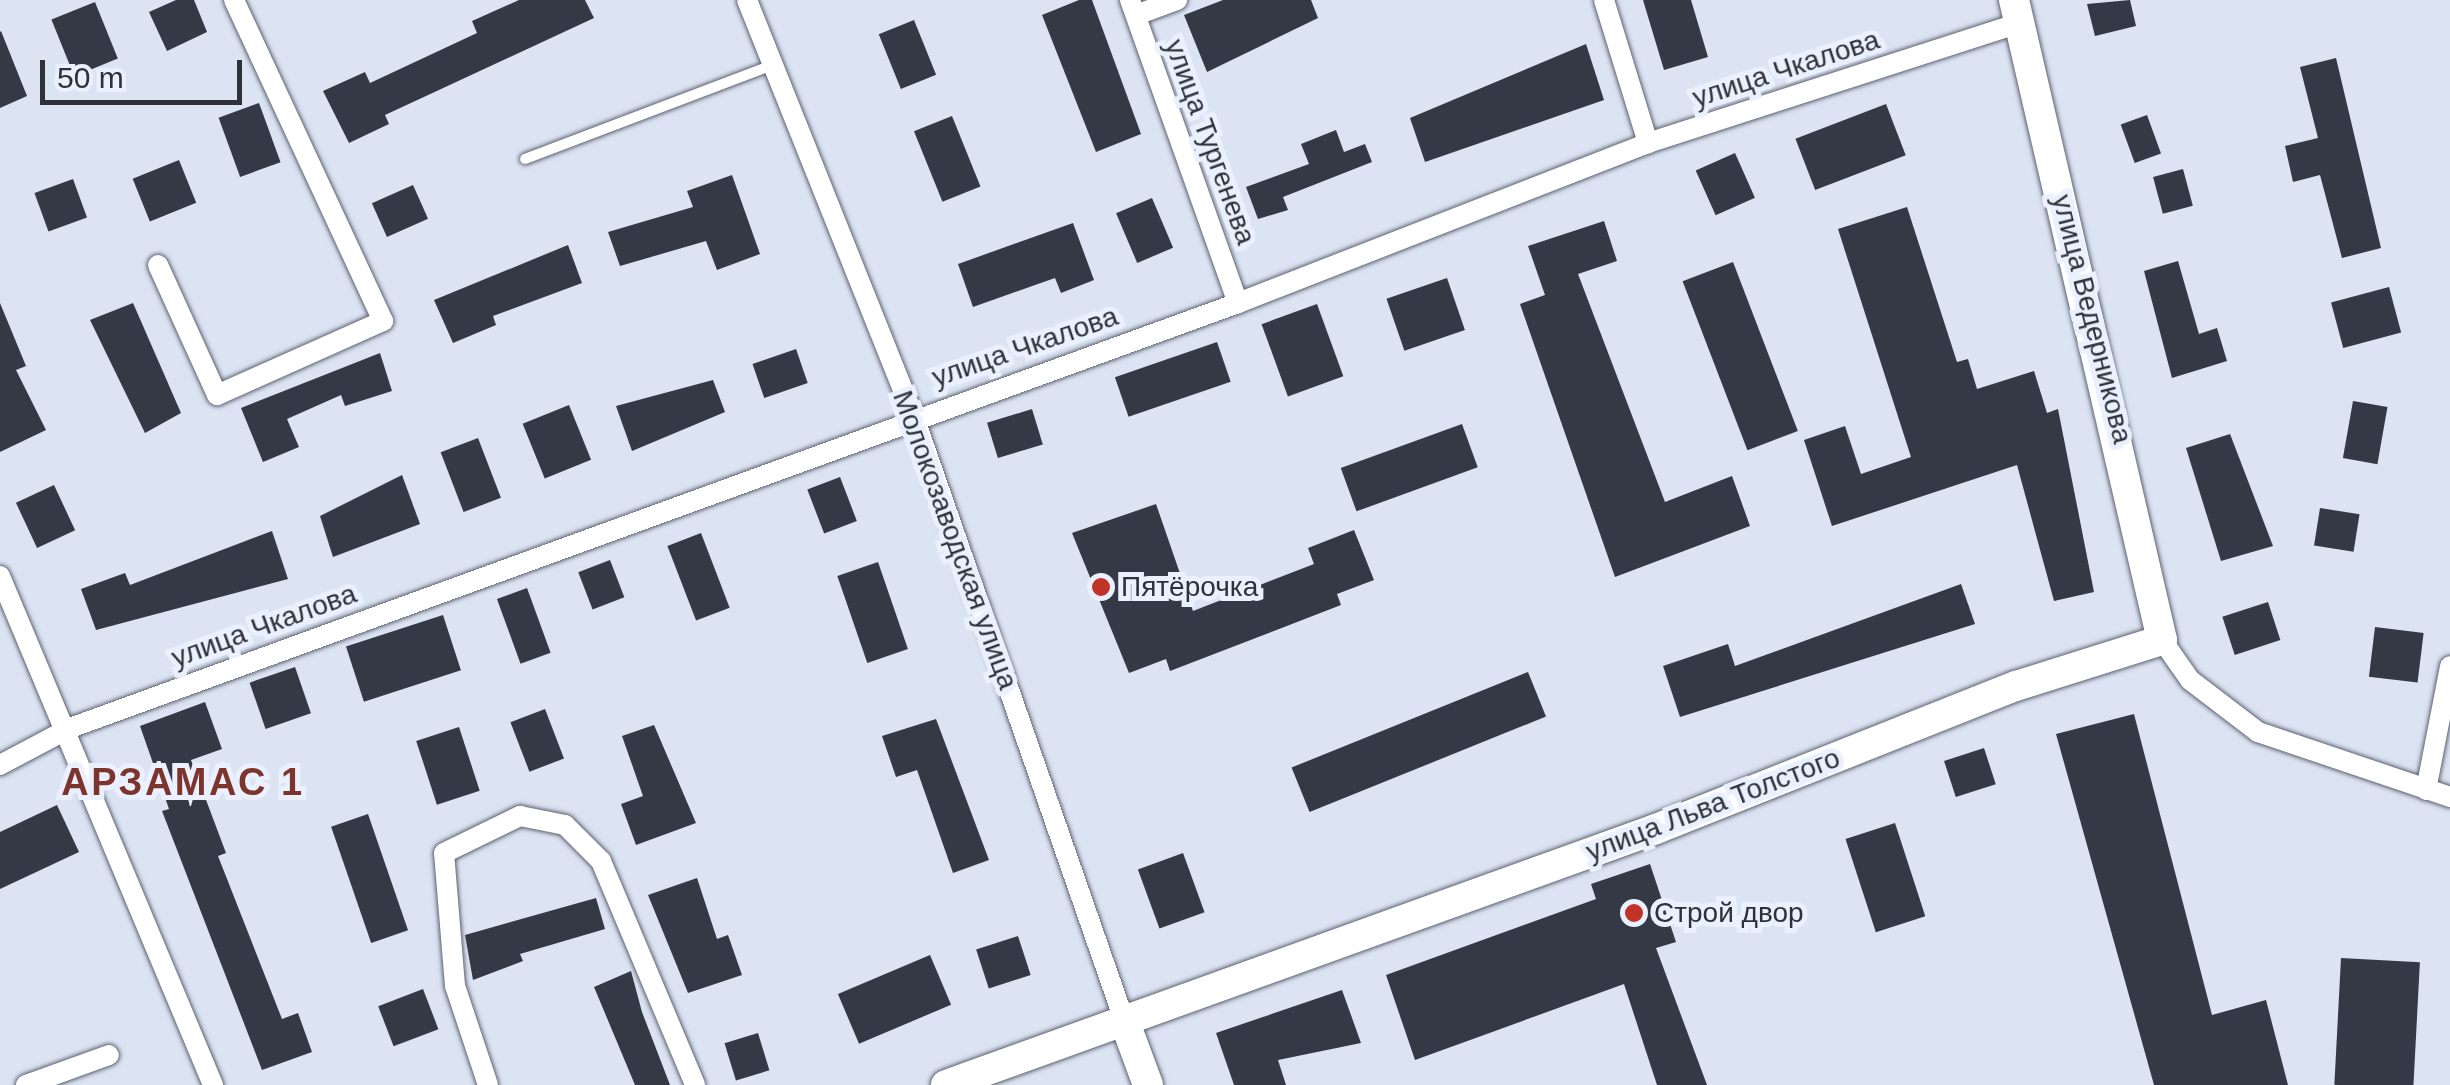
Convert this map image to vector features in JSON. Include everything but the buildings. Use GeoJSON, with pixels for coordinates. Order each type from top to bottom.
{"type":"FeatureCollection","features":[{"type":"Feature","properties":{"kind":"street"},"geometry":{"type":"LineString","coordinates":[[158,264],[218,395],[383,321],[234,0]]}},
{"type":"Feature","properties":{"kind":"street","name":"Молокозаводская улица"},"geometry":{"type":"LineString","coordinates":[[747,0],[912,414],[1148,1085]]}},
{"type":"Feature","properties":{"kind":"street"},"geometry":{"type":"LineString","coordinates":[[1133,8],[1177,0]]}},
{"type":"Feature","properties":{"kind":"street"},"geometry":{"type":"LineString","coordinates":[[1604,0],[1648,143]]}},
{"type":"Feature","properties":{"kind":"street","name":"улица Тургенева"},"geometry":{"type":"LineString","coordinates":[[1133,8],[1238,303]]}},
{"type":"Feature","properties":{"kind":"street","name":"улица Чкалова"},"geometry":{"type":"LineString","coordinates":[[0,765],[70,728],[912,414],[1238,303],[1648,143],[2017,11]]}},
{"type":"Feature","properties":{"kind":"street","name":"улица Ведерникова"},"geometry":{"type":"LineString","coordinates":[[2017,11],[2162,640]]}},
{"type":"Feature","properties":{"kind":"street"},"geometry":{"type":"LineString","coordinates":[[0,576],[70,728],[213,1085]]}},
{"type":"Feature","properties":{"kind":"street"},"geometry":{"type":"LineString","coordinates":[[2162,640],[2190,680],[2258,732],[2450,797]]}},
{"type":"Feature","properties":{"kind":"street","name":"улица Льва Толстого"},"geometry":{"type":"LineString","coordinates":[[946,1085],[1656,829],[2016,686],[2162,640]]}},
{"type":"Feature","properties":{"kind":"street"},"geometry":{"type":"LineString","coordinates":[[2426,790],[2450,666]]}},
{"type":"Feature","properties":{"kind":"street"},"geometry":{"type":"LineString","coordinates":[[488,1085],[455,986],[444,853],[520,816],[565,825],[601,861],[696,1085]]}},
{"type":"Feature","properties":{"kind":"street"},"geometry":{"type":"LineString","coordinates":[[26,1085],[109,1055]]}},
{"type":"Feature","properties":{"kind":"lane"},"geometry":{"type":"LineString","coordinates":[[524,158],[773,64]]}},
{"type":"Feature","properties":{"kind":"place","name":"Пятёрочка"},"geometry":{"type":"Point","coordinates":[1101,587]}},
{"type":"Feature","properties":{"kind":"place","name":"Строй двор"},"geometry":{"type":"Point","coordinates":[1634,913]}},
{"type":"Feature","properties":{"kind":"district","name":"АРЗАМАС 1"},"geometry":{"type":"Point","coordinates":[183,783]}}]}
